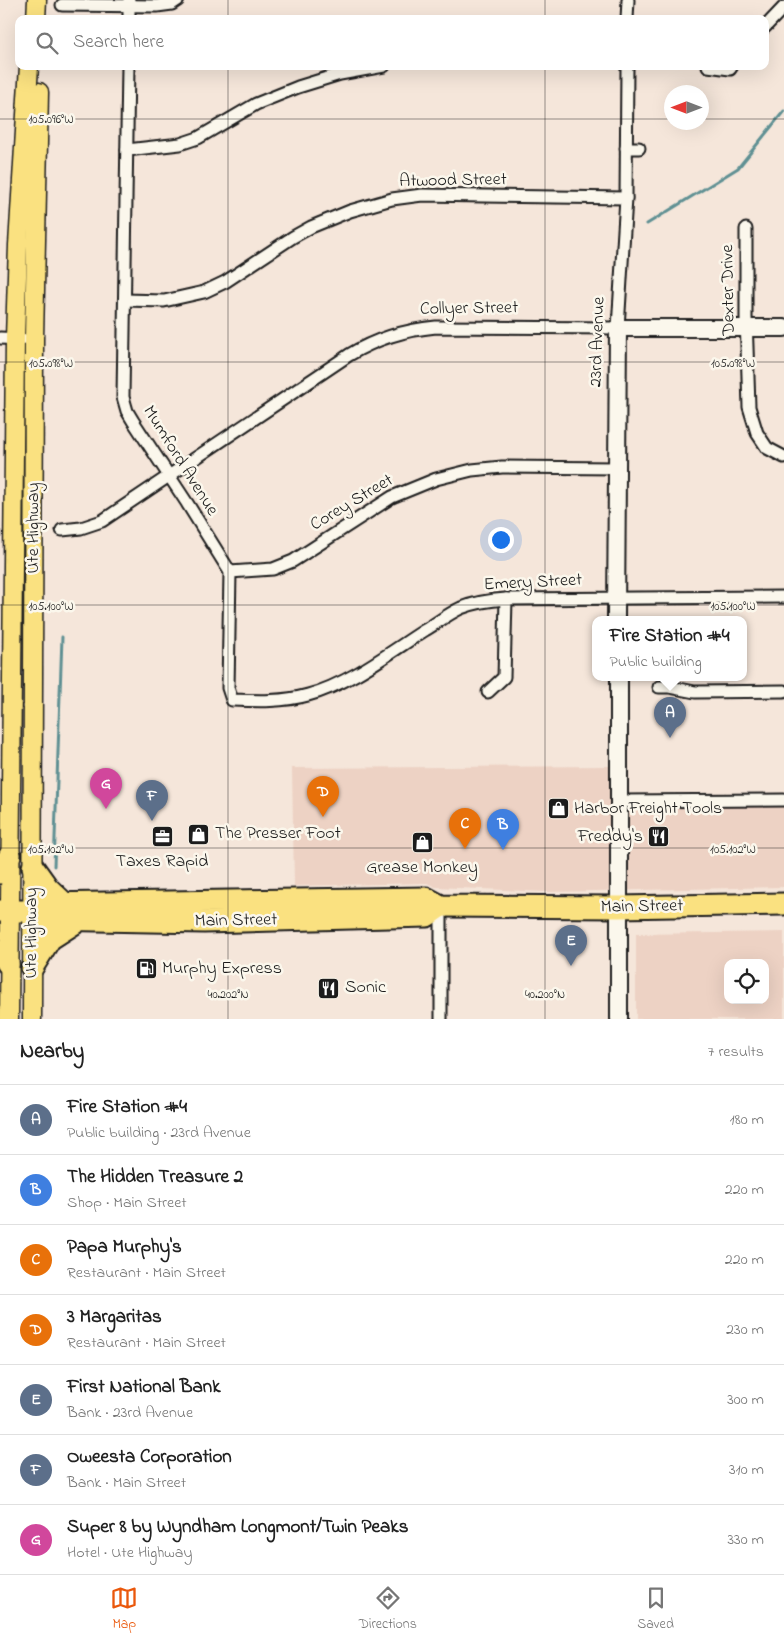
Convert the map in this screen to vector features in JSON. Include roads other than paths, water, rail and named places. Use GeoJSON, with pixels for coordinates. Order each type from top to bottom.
{"type":"FeatureCollection","features":[{"type":"Feature","properties":{"kind":"highway"},"geometry":{"type":"LineString","coordinates":[[33,867],[48,888],[64,903]]}},
{"type":"Feature","properties":{"kind":"highway","name":"Main Street"},"geometry":{"type":"LineString","coordinates":[[5,911],[32,911],[43,904],[64,903],[426,898],[441,906],[619,907],[784,904]]}},
{"type":"Feature","properties":{"kind":"highway","name":"Main Street"},"geometry":{"type":"LineString","coordinates":[[32,911],[43,919],[204,922],[427,916],[441,906]]}},
{"type":"Feature","properties":{"kind":"highway"},"geometry":{"type":"LineString","coordinates":[[32,968],[50,939],[78,921]]}},
{"type":"Feature","properties":{"kind":"main road","name":"Ute Highway"},"geometry":{"type":"LineString","coordinates":[[9,1019],[4,957],[8,338],[18,245],[29,70]]}},
{"type":"Feature","properties":{"kind":"main road","name":"Ute Highway"},"geometry":{"type":"LineString","coordinates":[[32,1019],[34,339],[40,70]]}},
{"type":"Feature","properties":{"kind":"street"},"geometry":{"type":"LineString","coordinates":[[62,5],[129,2],[157,6],[172,4],[178,0]]}},
{"type":"Feature","properties":{"kind":"street"},"geometry":{"type":"LineString","coordinates":[[627,15],[628,0]]}},
{"type":"Feature","properties":{"kind":"street"},"geometry":{"type":"LineString","coordinates":[[129,2],[129,15]]}},
{"type":"Feature","properties":{"kind":"street"},"geometry":{"type":"LineString","coordinates":[[769,23],[784,7]]}},
{"type":"Feature","properties":{"kind":"street","name":"Mumford Avenue"},"geometry":{"type":"LineString","coordinates":[[128,70],[123,397],[132,421],[230,572]]}},
{"type":"Feature","properties":{"kind":"street"},"geometry":{"type":"LineString","coordinates":[[127,150],[180,144],[198,138],[256,104],[298,87],[340,74],[362,70]]}},
{"type":"Feature","properties":{"kind":"street","name":"23rd Avenue"},"geometry":{"type":"LineString","coordinates":[[616,616],[618,328],[626,198],[627,70]]}},
{"type":"Feature","properties":{"kind":"street"},"geometry":{"type":"LineString","coordinates":[[626,148],[639,148]]}},
{"type":"Feature","properties":{"kind":"street","name":"Atwood Street"},"geometry":{"type":"LineString","coordinates":[[125,300],[164,301],[204,292],[225,282],[293,237],[312,227],[350,211],[392,199],[422,195],[626,198]]}},
{"type":"Feature","properties":{"kind":"street","name":"Dexter Drive"},"geometry":{"type":"LineString","coordinates":[[746,229],[749,407],[757,433],[766,448],[784,457]]}},
{"type":"Feature","properties":{"kind":"street","name":"Collyer Street"},"geometry":{"type":"LineString","coordinates":[[62,530],[81,528],[102,521],[349,355],[380,338],[413,329],[436,327],[784,328]]}},
{"type":"Feature","properties":{"kind":"street"},"geometry":{"type":"LineString","coordinates":[[8,338],[34,339]]}},
{"type":"Feature","properties":{"kind":"street","name":"Corey Street"},"geometry":{"type":"LineString","coordinates":[[230,572],[262,570],[293,561],[392,497],[436,479],[472,470],[502,467],[616,468]]}},
{"type":"Feature","properties":{"kind":"street","name":"Emery Street"},"geometry":{"type":"LineString","coordinates":[[230,572],[228,688],[232,700],[266,701],[288,699],[336,684],[461,608],[483,601],[506,599],[784,597]]}},
{"type":"Feature","properties":{"kind":"street"},"geometry":{"type":"LineString","coordinates":[[488,692],[504,677],[506,599]]}},
{"type":"Feature","properties":{"kind":"street"},"geometry":{"type":"LineString","coordinates":[[619,681],[619,1019]]}},
{"type":"Feature","properties":{"kind":"street"},"geometry":{"type":"LineString","coordinates":[[659,687],[695,692],[784,691]]}},
{"type":"Feature","properties":{"kind":"street"},"geometry":{"type":"LineString","coordinates":[[620,801],[784,800]]}},
{"type":"Feature","properties":{"kind":"street"},"geometry":{"type":"LineString","coordinates":[[441,906],[441,1019]]}},
{"type":"Feature","properties":{"kind":"waterway"},"geometry":{"type":"LineString","coordinates":[[647,224],[738,168],[784,111]]}},
{"type":"Feature","properties":{"kind":"waterway"},"geometry":{"type":"LineString","coordinates":[[54,866],[62,637]]}},
{"type":"Feature","properties":{"kind":"place","name":"Fire Station #4"},"geometry":{"type":"Point","coordinates":[670,738]}},
{"type":"Feature","properties":{"kind":"place","name":"Super 8 by Wyndham Longmont/Twin Peaks"},"geometry":{"type":"Point","coordinates":[106,809]}},
{"type":"Feature","properties":{"kind":"place","name":"Harbor Freight Tools"},"geometry":{"type":"Point","coordinates":[558,809]}},
{"type":"Feature","properties":{"kind":"place","name":"3 Margaritas"},"geometry":{"type":"Point","coordinates":[323,817]}},
{"type":"Feature","properties":{"kind":"place","name":"Oweesta Corporation"},"geometry":{"type":"Point","coordinates":[152,821]}},
{"type":"Feature","properties":{"kind":"place","name":"The Presser Foot"},"geometry":{"type":"Point","coordinates":[199,834]}},
{"type":"Feature","properties":{"kind":"place","name":"Taxes Rapid"},"geometry":{"type":"Point","coordinates":[162,837]}},
{"type":"Feature","properties":{"kind":"place","name":"Freddy's"},"geometry":{"type":"Point","coordinates":[659,837]}},
{"type":"Feature","properties":{"kind":"place","name":"Grease Monkey"},"geometry":{"type":"Point","coordinates":[422,843]}},
{"type":"Feature","properties":{"kind":"place","name":"Papa Murphy's"},"geometry":{"type":"Point","coordinates":[465,849]}},
{"type":"Feature","properties":{"kind":"place","name":"The Hidden Treasure 2"},"geometry":{"type":"Point","coordinates":[503,850]}},
{"type":"Feature","properties":{"kind":"place","name":"First National Bank"},"geometry":{"type":"Point","coordinates":[571,966]}},
{"type":"Feature","properties":{"kind":"place","name":"Murphy Express"},"geometry":{"type":"Point","coordinates":[146,969]}},
{"type":"Feature","properties":{"kind":"place","name":"Sonic"},"geometry":{"type":"Point","coordinates":[329,988]}}]}
